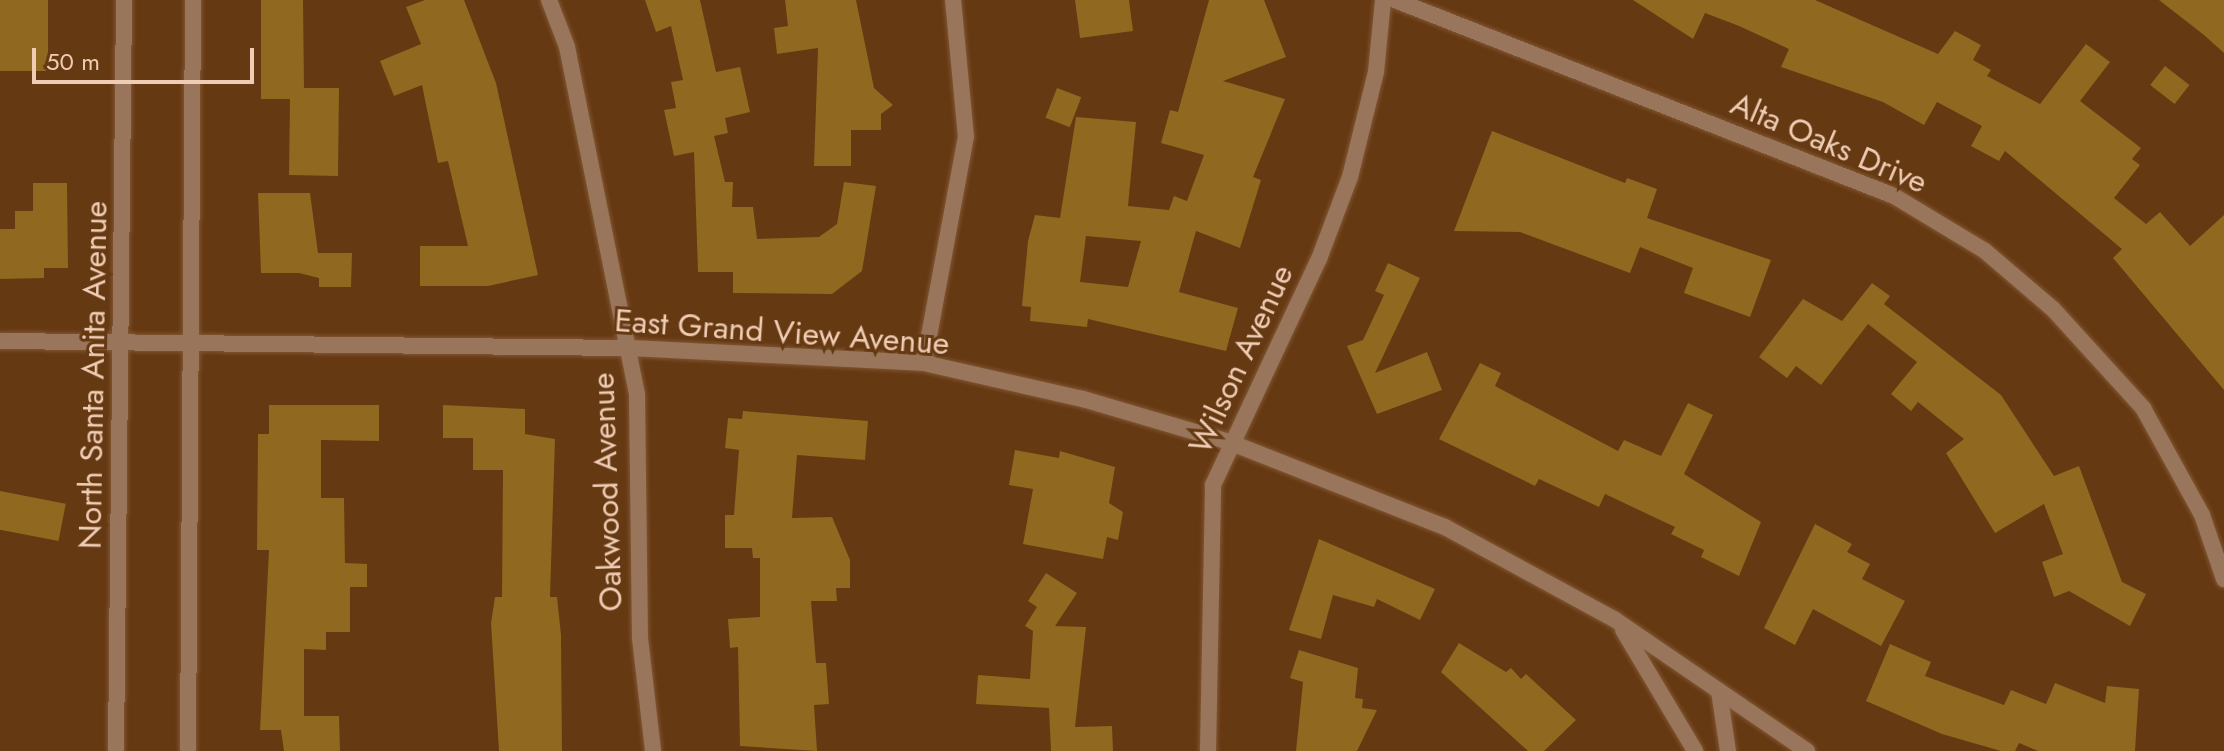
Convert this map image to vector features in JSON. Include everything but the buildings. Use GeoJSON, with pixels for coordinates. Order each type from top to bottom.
{"type":"FeatureCollection","features":[{"type":"Feature","properties":{"kind":"street","name":"North Santa Anita Avenue"},"geometry":{"type":"LineString","coordinates":[[116,751],[124,0]]}},
{"type":"Feature","properties":{"kind":"street"},"geometry":{"type":"LineString","coordinates":[[188,751],[193,0]]}},
{"type":"Feature","properties":{"kind":"street","name":"Oakwood Avenue"},"geometry":{"type":"LineString","coordinates":[[549,0],[567,47],[637,394],[640,638],[653,751]]}},
{"type":"Feature","properties":{"kind":"street"},"geometry":{"type":"LineString","coordinates":[[924,363],[966,137],[953,0]]}},
{"type":"Feature","properties":{"kind":"street","name":"Wilson Avenue"},"geometry":{"type":"LineString","coordinates":[[1208,751],[1207,542],[1213,485],[1229,442],[1319,259],[1350,177],[1376,72],[1383,0]]}},
{"type":"Feature","properties":{"kind":"street","name":"Alta Oaks Drive"},"geometry":{"type":"LineString","coordinates":[[1395,0],[1869,186],[1985,251],[2053,309],[2143,408],[2202,515],[2224,579]]}},
{"type":"Feature","properties":{"kind":"street","name":"East Grand View Avenue"},"geometry":{"type":"LineString","coordinates":[[0,341],[629,348],[924,363],[1083,399],[1229,442],[1445,527],[1614,619],[1800,749]]}},
{"type":"Feature","properties":{"kind":"street"},"geometry":{"type":"LineString","coordinates":[[1614,619],[1695,751]]}},
{"type":"Feature","properties":{"kind":"street"},"geometry":{"type":"LineString","coordinates":[[1719,691],[1728,751]]}}]}
